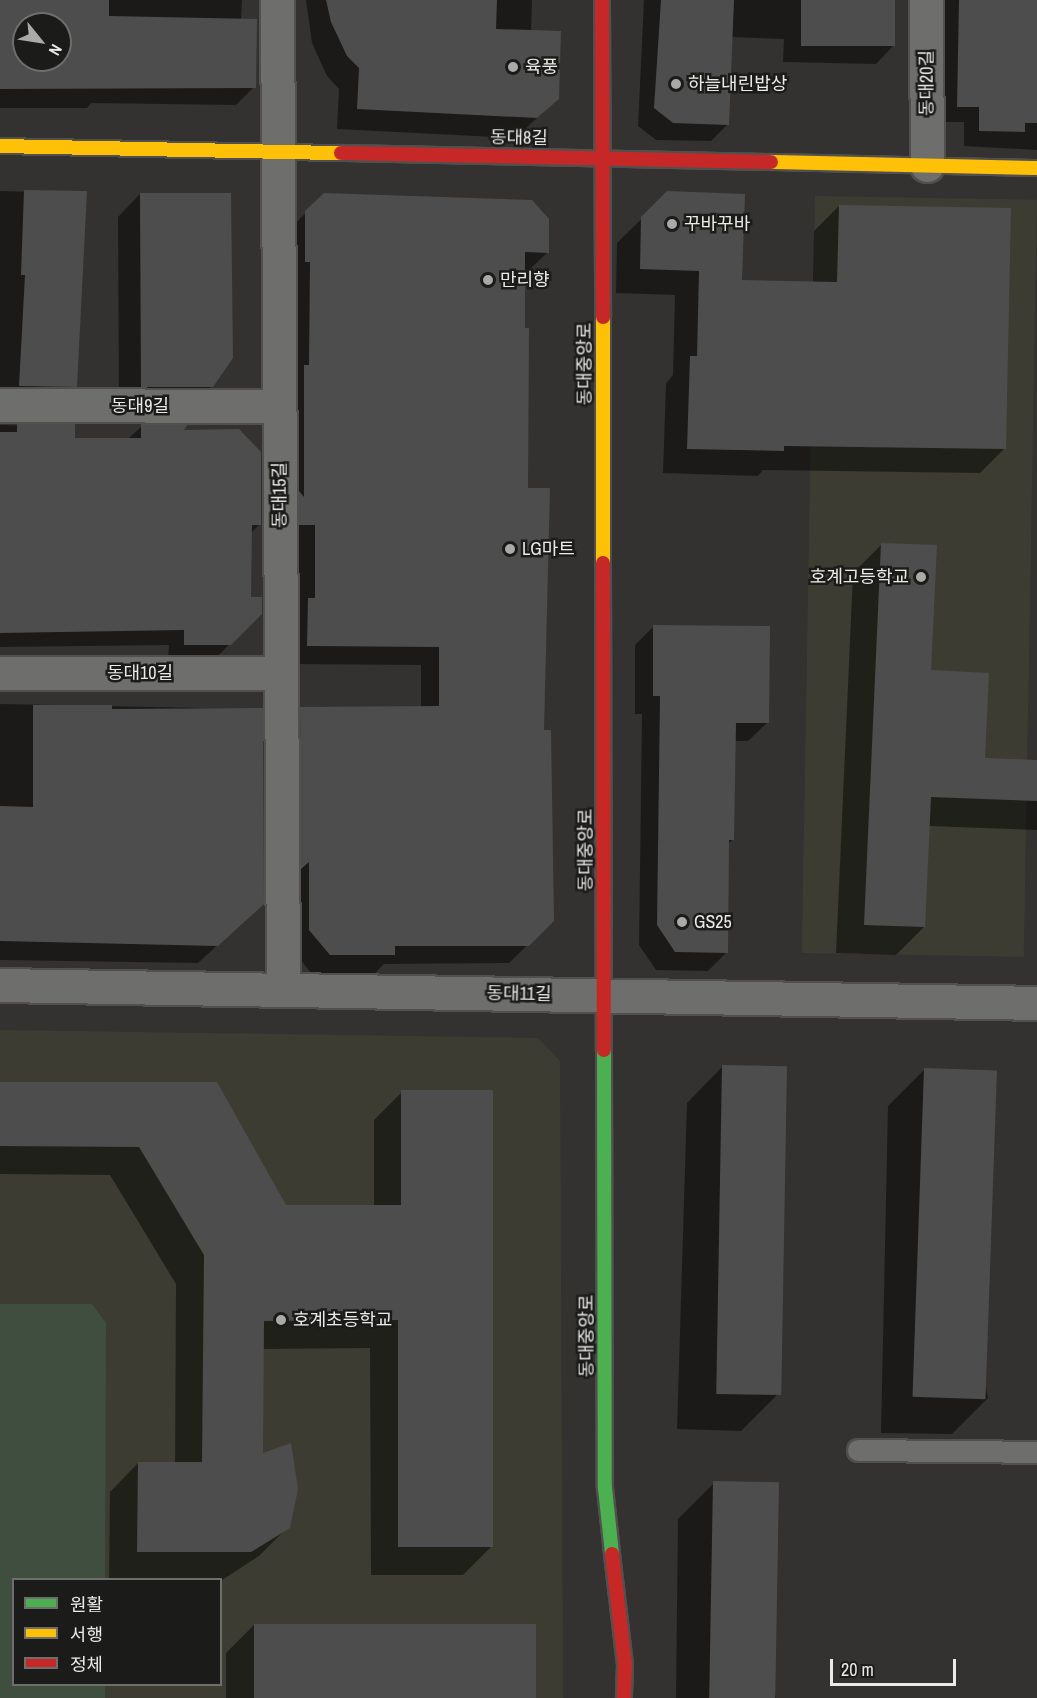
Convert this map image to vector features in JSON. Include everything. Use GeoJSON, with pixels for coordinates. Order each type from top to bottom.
{"type":"FeatureCollection","features":[{"type":"Feature","properties":{"kind":"street","name":"동대15길"},"geometry":{"type":"LineString","coordinates":[[277,0],[283,990]]}},
{"type":"Feature","properties":{"kind":"street","name":"동대중앙로"},"geometry":{"type":"LineString","coordinates":[[602,0],[605,1488],[625,1665],[624,1698]]}},
{"type":"Feature","properties":{"kind":"street","name":"동대20길"},"geometry":{"type":"LineString","coordinates":[[926,0],[927,165]]}},
{"type":"Feature","properties":{"kind":"street","name":"동대8길"},"geometry":{"type":"LineString","coordinates":[[0,147],[1037,168]]}},
{"type":"Feature","properties":{"kind":"street","name":"동대9길"},"geometry":{"type":"LineString","coordinates":[[0,405],[279,406]]}},
{"type":"Feature","properties":{"kind":"street","name":"동대10길"},"geometry":{"type":"LineString","coordinates":[[0,673],[281,673]]}},
{"type":"Feature","properties":{"kind":"street","name":"동대11길"},"geometry":{"type":"LineString","coordinates":[[0,985],[1037,1003]]}},
{"type":"Feature","properties":{"kind":"lane"},"geometry":{"type":"LineString","coordinates":[[858,1450],[1037,1452]]}},
{"type":"Feature","properties":{"kind":"shaded area","name":"호계고등학교"},"geometry":{"type":"Polygon","coordinates":[[[815,196],[1037,200],[1024,957],[802,953],[815,196]]]}},
{"type":"Feature","properties":{"kind":"shaded area","name":"호계초등학교"},"geometry":{"type":"Polygon","coordinates":[[[0,1030],[538,1038],[560,1061],[563,1698],[0,1698],[0,1030]]]}},
{"type":"Feature","properties":{"kind":"green space"},"geometry":{"type":"Polygon","coordinates":[[[0,1304],[92,1304],[106,1323],[105,1578],[12,1578],[12,1686],[105,1686],[105,1698],[0,1698],[0,1304]]]}},
{"type":"Feature","properties":{"kind":"building"},"geometry":{"type":"Polygon","coordinates":[[[0,0],[109,0],[109,16],[257,19],[256,88],[0,89],[0,0]]]}},
{"type":"Feature","properties":{"kind":"building"},"geometry":{"type":"Polygon","coordinates":[[[326,0],[497,0],[496,29],[561,31],[559,99],[537,118],[357,109],[359,68],[347,56],[331,22],[326,0]]]}},
{"type":"Feature","properties":{"kind":"building"},"geometry":{"type":"Polygon","coordinates":[[[661,0],[734,0],[729,125],[673,123],[654,108],[661,0]]]}},
{"type":"Feature","properties":{"kind":"building"},"geometry":{"type":"Polygon","coordinates":[[[801,0],[895,0],[895,46],[801,46],[801,0]]]}},
{"type":"Feature","properties":{"kind":"building"},"geometry":{"type":"Polygon","coordinates":[[[959,0],[1037,0],[1037,123],[1025,123],[1025,132],[979,131],[979,107],[957,107],[959,0]]]}},
{"type":"Feature","properties":{"kind":"building"},"geometry":{"type":"Polygon","coordinates":[[[24,190],[87,191],[77,387],[19,386],[25,275],[21,275],[24,190]]]}},
{"type":"Feature","properties":{"kind":"building"},"geometry":{"type":"Polygon","coordinates":[[[667,191],[745,194],[742,280],[837,282],[839,205],[1011,208],[1006,449],[784,446],[784,451],[687,449],[690,356],[697,356],[699,271],[640,269],[641,217],[667,191]]]}},
{"type":"Feature","properties":{"kind":"building"},"geometry":{"type":"Polygon","coordinates":[[[140,193],[231,193],[233,358],[213,387],[141,387],[140,193]]]}},
{"type":"Feature","properties":{"kind":"building"},"geometry":{"type":"Polygon","coordinates":[[[324,193],[532,200],[549,219],[549,253],[525,252],[525,328],[529,328],[528,488],[550,488],[544,730],[551,730],[554,921],[529,946],[395,946],[395,955],[330,955],[309,930],[309,862],[301,869],[300,707],[439,706],[439,647],[307,646],[308,598],[315,598],[315,525],[299,525],[299,491],[304,497],[304,365],[309,365],[310,262],[305,262],[305,211],[324,193]]]}},
{"type":"Feature","properties":{"kind":"building"},"geometry":{"type":"Polygon","coordinates":[[[17,424],[75,424],[75,438],[141,438],[141,424],[188,424],[184,430],[239,429],[261,452],[261,525],[252,525],[251,597],[262,597],[262,614],[231,645],[184,645],[184,630],[0,633],[0,432],[17,432],[17,424]]]}},
{"type":"Feature","properties":{"kind":"building"},"geometry":{"type":"Polygon","coordinates":[[[881,543],[937,545],[931,670],[989,673],[985,758],[1037,760],[1037,801],[931,797],[925,927],[864,925],[881,543]]]}},
{"type":"Feature","properties":{"kind":"building"},"geometry":{"type":"Polygon","coordinates":[[[653,625],[770,626],[769,723],[736,723],[734,840],[729,840],[728,953],[675,952],[657,925],[660,696],[653,696],[653,625]]]}},
{"type":"Feature","properties":{"kind":"building"},"geometry":{"type":"Polygon","coordinates":[[[33,705],[112,705],[112,709],[263,708],[264,904],[218,946],[0,941],[0,806],[33,807],[33,705]]]}},
{"type":"Feature","properties":{"kind":"building"},"geometry":{"type":"Polygon","coordinates":[[[722,1065],[787,1066],[781,1395],[716,1394],[722,1065]]]}},
{"type":"Feature","properties":{"kind":"building"},"geometry":{"type":"Polygon","coordinates":[[[924,1068],[997,1071],[985,1399],[913,1397],[924,1068]]]}},
{"type":"Feature","properties":{"kind":"building"},"geometry":{"type":"Polygon","coordinates":[[[0,1082],[217,1082],[286,1205],[401,1205],[401,1090],[493,1090],[493,1547],[398,1547],[398,1320],[264,1321],[263,1453],[291,1443],[298,1489],[290,1528],[251,1552],[137,1552],[138,1462],[202,1462],[204,1255],[139,1147],[0,1146],[0,1082]]]}},
{"type":"Feature","properties":{"kind":"building"},"geometry":{"type":"Polygon","coordinates":[[[713,1481],[779,1482],[775,1698],[709,1698],[713,1481]]]}},
{"type":"Feature","properties":{"kind":"building"},"geometry":{"type":"Polygon","coordinates":[[[254,1624],[536,1624],[536,1698],[254,1698],[254,1624]]]}},
{"type":"Feature","properties":{"kind":"traffic: fast"},"geometry":{"type":"LineString","coordinates":[[604,1050],[605,1488],[612,1554]]}},
{"type":"Feature","properties":{"kind":"traffic: slow"},"geometry":{"type":"LineString","coordinates":[[0,146],[341,153]]}},
{"type":"Feature","properties":{"kind":"traffic: slow"},"geometry":{"type":"LineString","coordinates":[[771,162],[1037,168]]}},
{"type":"Feature","properties":{"kind":"traffic: slow"},"geometry":{"type":"LineString","coordinates":[[603,317],[603,563]]}},
{"type":"Feature","properties":{"kind":"traffic: jam"},"geometry":{"type":"LineString","coordinates":[[602,0],[603,317]]}},
{"type":"Feature","properties":{"kind":"traffic: jam"},"geometry":{"type":"LineString","coordinates":[[341,153],[771,162]]}},
{"type":"Feature","properties":{"kind":"traffic: jam"},"geometry":{"type":"LineString","coordinates":[[603,563],[604,1050]]}},
{"type":"Feature","properties":{"kind":"traffic: jam"},"geometry":{"type":"LineString","coordinates":[[612,1554],[625,1665],[624,1698]]}},
{"type":"Feature","properties":{"kind":"place","name":"육풍"},"geometry":{"type":"Point","coordinates":[513,67]}},
{"type":"Feature","properties":{"kind":"place","name":"하늘내린밥상"},"geometry":{"type":"Point","coordinates":[676,84]}},
{"type":"Feature","properties":{"kind":"place","name":"꾸바꾸바"},"geometry":{"type":"Point","coordinates":[672,224]}},
{"type":"Feature","properties":{"kind":"place","name":"만리향"},"geometry":{"type":"Point","coordinates":[488,280]}},
{"type":"Feature","properties":{"kind":"place","name":"LG마트"},"geometry":{"type":"Point","coordinates":[510,549]}},
{"type":"Feature","properties":{"kind":"place","name":"호계고등학교"},"geometry":{"type":"Point","coordinates":[921,577]}},
{"type":"Feature","properties":{"kind":"place","name":"GS25"},"geometry":{"type":"Point","coordinates":[682,922]}},
{"type":"Feature","properties":{"kind":"place","name":"호계초등학교"},"geometry":{"type":"Point","coordinates":[281,1320]}}]}
